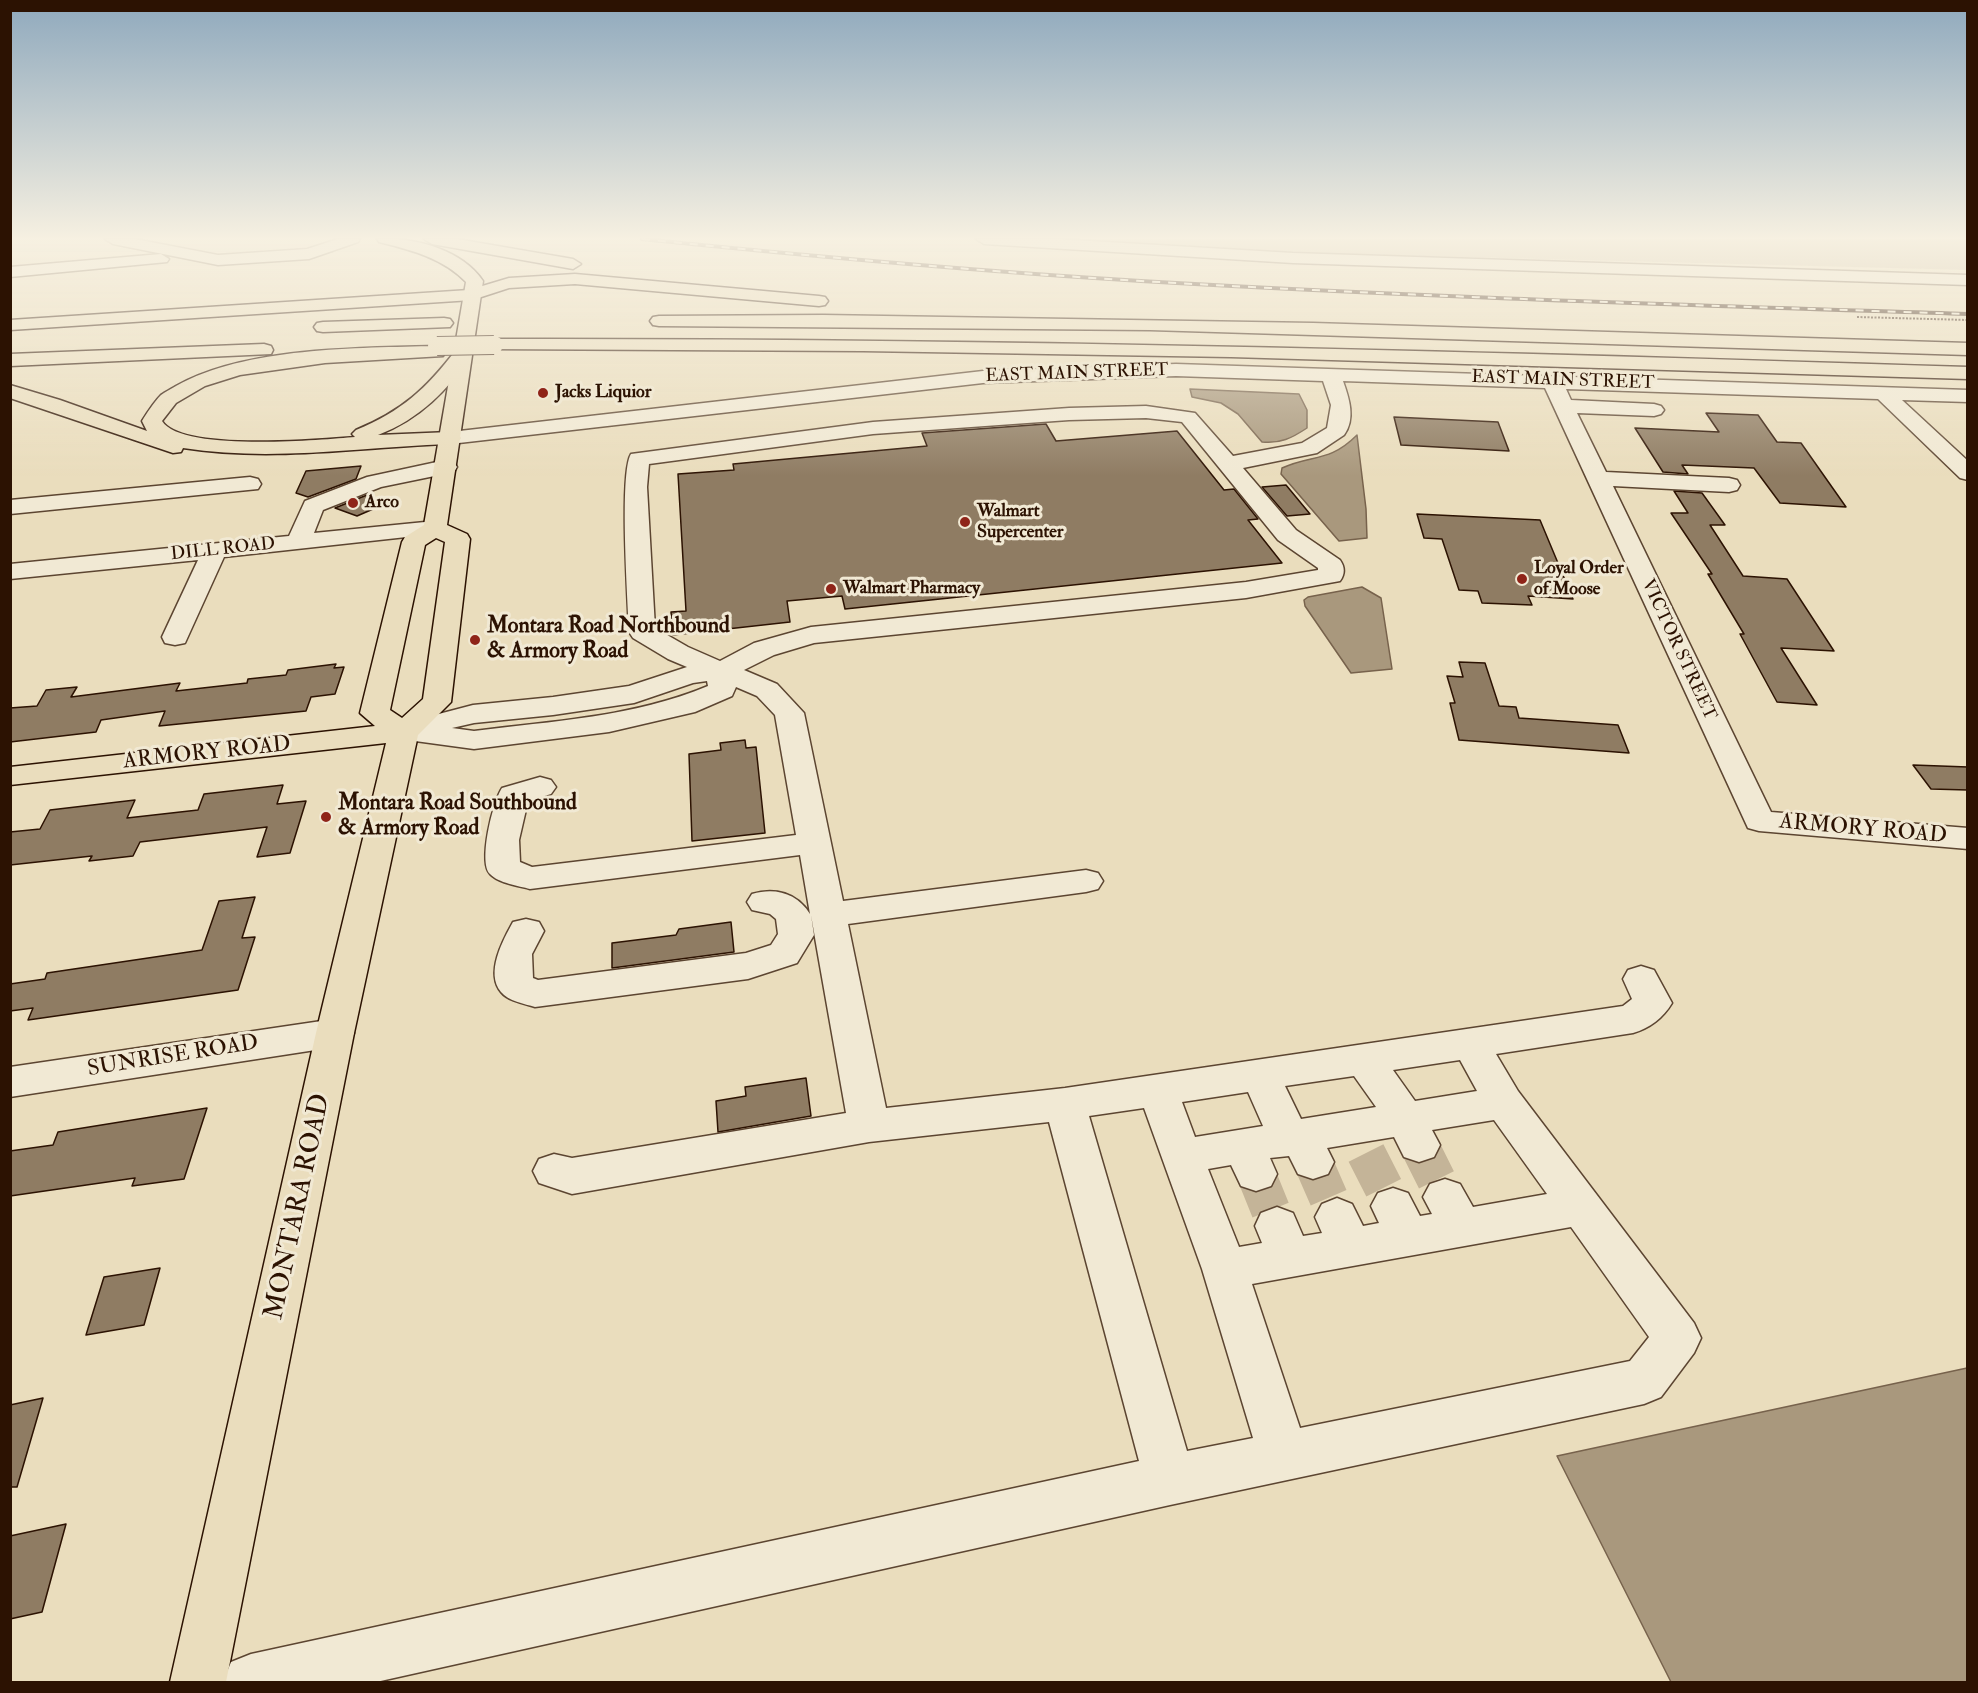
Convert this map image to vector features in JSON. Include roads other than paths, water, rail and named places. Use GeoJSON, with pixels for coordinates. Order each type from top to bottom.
{"type":"FeatureCollection","features":[{"type":"Feature","properties":{"kind":"main road"},"geometry":{"type":"LineString","coordinates":[[10,325],[118,318]]}},
{"type":"Feature","properties":{"kind":"main road"},"geometry":{"type":"LineString","coordinates":[[435,528],[458,539],[437,702],[404,732],[375,713],[414,542],[435,528],[468,318]]}},
{"type":"Feature","properties":{"kind":"main road"},"geometry":{"type":"LineString","coordinates":[[1120,318],[1453,332],[1968,349]]}},
{"type":"Feature","properties":{"kind":"main road"},"geometry":{"type":"LineString","coordinates":[[640,321],[918,321],[1453,332]]}},
{"type":"Feature","properties":{"kind":"main road"},"geometry":{"type":"LineString","coordinates":[[306,327],[487,323]]}},
{"type":"Feature","properties":{"kind":"main road"},"geometry":{"type":"LineString","coordinates":[[10,338],[202,331]]}},
{"type":"Feature","properties":{"kind":"main road"},"geometry":{"type":"LineString","coordinates":[[10,360],[692,343],[1223,350],[1968,373]]}},
{"type":"Feature","properties":{"kind":"main road"},"geometry":{"type":"LineString","coordinates":[[437,349],[292,360],[236,371],[190,386],[169,398],[156,410],[152,422],[160,432],[176,439],[202,445],[234,448],[450,438]]}},
{"type":"Feature","properties":{"kind":"main road"},"geometry":{"type":"LineString","coordinates":[[303,446],[357,436],[404,416],[434,392],[463,354]]}},
{"type":"Feature","properties":{"kind":"main road"},"geometry":{"type":"LineString","coordinates":[[10,391],[53,404],[174,448],[207,453],[286,454],[422,444],[450,438]]}},
{"type":"Feature","properties":{"kind":"main road","name":"ARMORY ROAD"},"geometry":{"type":"LineString","coordinates":[[10,776],[404,732]]}},
{"type":"Feature","properties":{"kind":"main road","name":"MONTARA ROAD"},"geometry":{"type":"LineString","coordinates":[[198,1683],[335,1033],[404,732]]}},
{"type":"Feature","properties":{"kind":"street","name":"EAST MAIN STREET"},"geometry":{"type":"LineString","coordinates":[[450,438],[983,377],[1176,370],[1968,396]]}},
{"type":"Feature","properties":{"kind":"street"},"geometry":{"type":"LineString","coordinates":[[1228,464],[1309,448],[1337,431],[1341,405],[1331,374]]}},
{"type":"Feature","properties":{"kind":"street","name":"VICTOR STREET"},"geometry":{"type":"LineString","coordinates":[[1552,381],[1759,821]]}},
{"type":"Feature","properties":{"kind":"street"},"geometry":{"type":"LineString","coordinates":[[1883,393],[1968,473]]}},
{"type":"Feature","properties":{"kind":"street"},"geometry":{"type":"LineString","coordinates":[[1564,406],[1654,410]]}},
{"type":"Feature","properties":{"kind":"street"},"geometry":{"type":"LineString","coordinates":[[721,671],[764,649],[811,635],[1246,590],[1331,576],[1331,565],[1287,535],[1188,417],[1146,412],[1069,414],[873,428],[639,459],[636,487],[642,632],[678,653],[721,671],[767,690],[789,713],[869,1126]]}},
{"type":"Feature","properties":{"kind":"street"},"geometry":{"type":"LineString","coordinates":[[1930,437],[1968,455]]}},
{"type":"Feature","properties":{"kind":"street"},"geometry":{"type":"LineString","coordinates":[[298,542],[313,506],[375,482],[446,467]]}},
{"type":"Feature","properties":{"kind":"street"},"geometry":{"type":"LineString","coordinates":[[1597,478],[1729,485]]}},
{"type":"Feature","properties":{"kind":"street"},"geometry":{"type":"LineString","coordinates":[[10,507],[250,484]]}},
{"type":"Feature","properties":{"kind":"street","name":"DILL ROAD"},"geometry":{"type":"LineString","coordinates":[[10,572],[435,528]]}},
{"type":"Feature","properties":{"kind":"street"},"geometry":{"type":"LineString","coordinates":[[175,637],[214,551]]}},
{"type":"Feature","properties":{"kind":"street"},"geometry":{"type":"LineString","coordinates":[[404,732],[474,740],[609,723],[685,706],[722,690],[721,671]]}},
{"type":"Feature","properties":{"kind":"street"},"geometry":{"type":"LineString","coordinates":[[540,787],[513,795],[503,840],[503,868],[530,878],[815,843]]}},
{"type":"Feature","properties":{"kind":"street","name":"ARMORY ROAD"},"geometry":{"type":"LineString","coordinates":[[1759,821],[1968,839]]}},
{"type":"Feature","properties":{"kind":"street"},"geometry":{"type":"LineString","coordinates":[[828,915],[1086,881]]}},
{"type":"Feature","properties":{"kind":"street"},"geometry":{"type":"LineString","coordinates":[[526,931],[514,954],[515,985],[535,994],[748,966],[784,954],[795,934],[793,914],[779,903],[764,902]]}},
{"type":"Feature","properties":{"kind":"street"},"geometry":{"type":"LineString","coordinates":[[554,1171],[572,1176],[869,1126],[1065,1104],[1633,1019],[1653,1003],[1641,979]]}},
{"type":"Feature","properties":{"kind":"street","name":"SUNRISE ROAD"},"geometry":{"type":"LineString","coordinates":[[10,1082],[335,1033]]}},
{"type":"Feature","properties":{"kind":"street"},"geometry":{"type":"LineString","coordinates":[[251,1683],[1170,1480],[1644,1381],[1677,1338],[1504,1102],[1470,1043]]}},
{"type":"Feature","properties":{"kind":"street"},"geometry":{"type":"LineString","coordinates":[[1364,1059],[1412,1132]]}},
{"type":"Feature","properties":{"kind":"street"},"geometry":{"type":"LineString","coordinates":[[1260,1074],[1301,1146]]}},
{"type":"Feature","properties":{"kind":"street"},"geometry":{"type":"LineString","coordinates":[[1157,1090],[1225,1269],[1284,1457]]}},
{"type":"Feature","properties":{"kind":"street"},"geometry":{"type":"LineString","coordinates":[[1182,1156],[1250,1160],[1301,1146],[1412,1132],[1504,1102]]}},
{"type":"Feature","properties":{"kind":"street"},"geometry":{"type":"LineString","coordinates":[[1065,1104],[1170,1480]]}},
{"type":"Feature","properties":{"kind":"street"},"geometry":{"type":"LineString","coordinates":[[1225,1269],[1284,1242],[1401,1221],[1453,1212],[1581,1207]]}},
{"type":"Feature","properties":{"kind":"tunnel"},"geometry":{"type":"LineString","coordinates":[[1419,1145],[1445,1197]]}},
{"type":"Feature","properties":{"kind":"tunnel"},"geometry":{"type":"LineString","coordinates":[[1366,1153],[1393,1206]]}},
{"type":"Feature","properties":{"kind":"tunnel"},"geometry":{"type":"LineString","coordinates":[[1313,1162],[1337,1217]]}},
{"type":"Feature","properties":{"kind":"tunnel"},"geometry":{"type":"LineString","coordinates":[[1256,1174],[1277,1226]]}},
{"type":"Feature","properties":{"kind":"place","name":"Jacks Liquior"},"geometry":{"type":"Point","coordinates":[543,393]}},
{"type":"Feature","properties":{"kind":"place","name":"Arco"},"geometry":{"type":"Point","coordinates":[353,503]}},
{"type":"Feature","properties":{"kind":"place","name":"Walmart Supercenter"},"geometry":{"type":"Point","coordinates":[965,522]}},
{"type":"Feature","properties":{"kind":"place","name":"Loyal Order of Moose"},"geometry":{"type":"Point","coordinates":[1522,579]}},
{"type":"Feature","properties":{"kind":"place","name":"Walmart Pharmacy"},"geometry":{"type":"Point","coordinates":[831,589]}},
{"type":"Feature","properties":{"kind":"place","name":"Montara Road Northbound & Armory Road"},"geometry":{"type":"Point","coordinates":[475,640]}},
{"type":"Feature","properties":{"kind":"place","name":"Montara Road Southbound & Armory Road"},"geometry":{"type":"Point","coordinates":[326,817]}}]}
